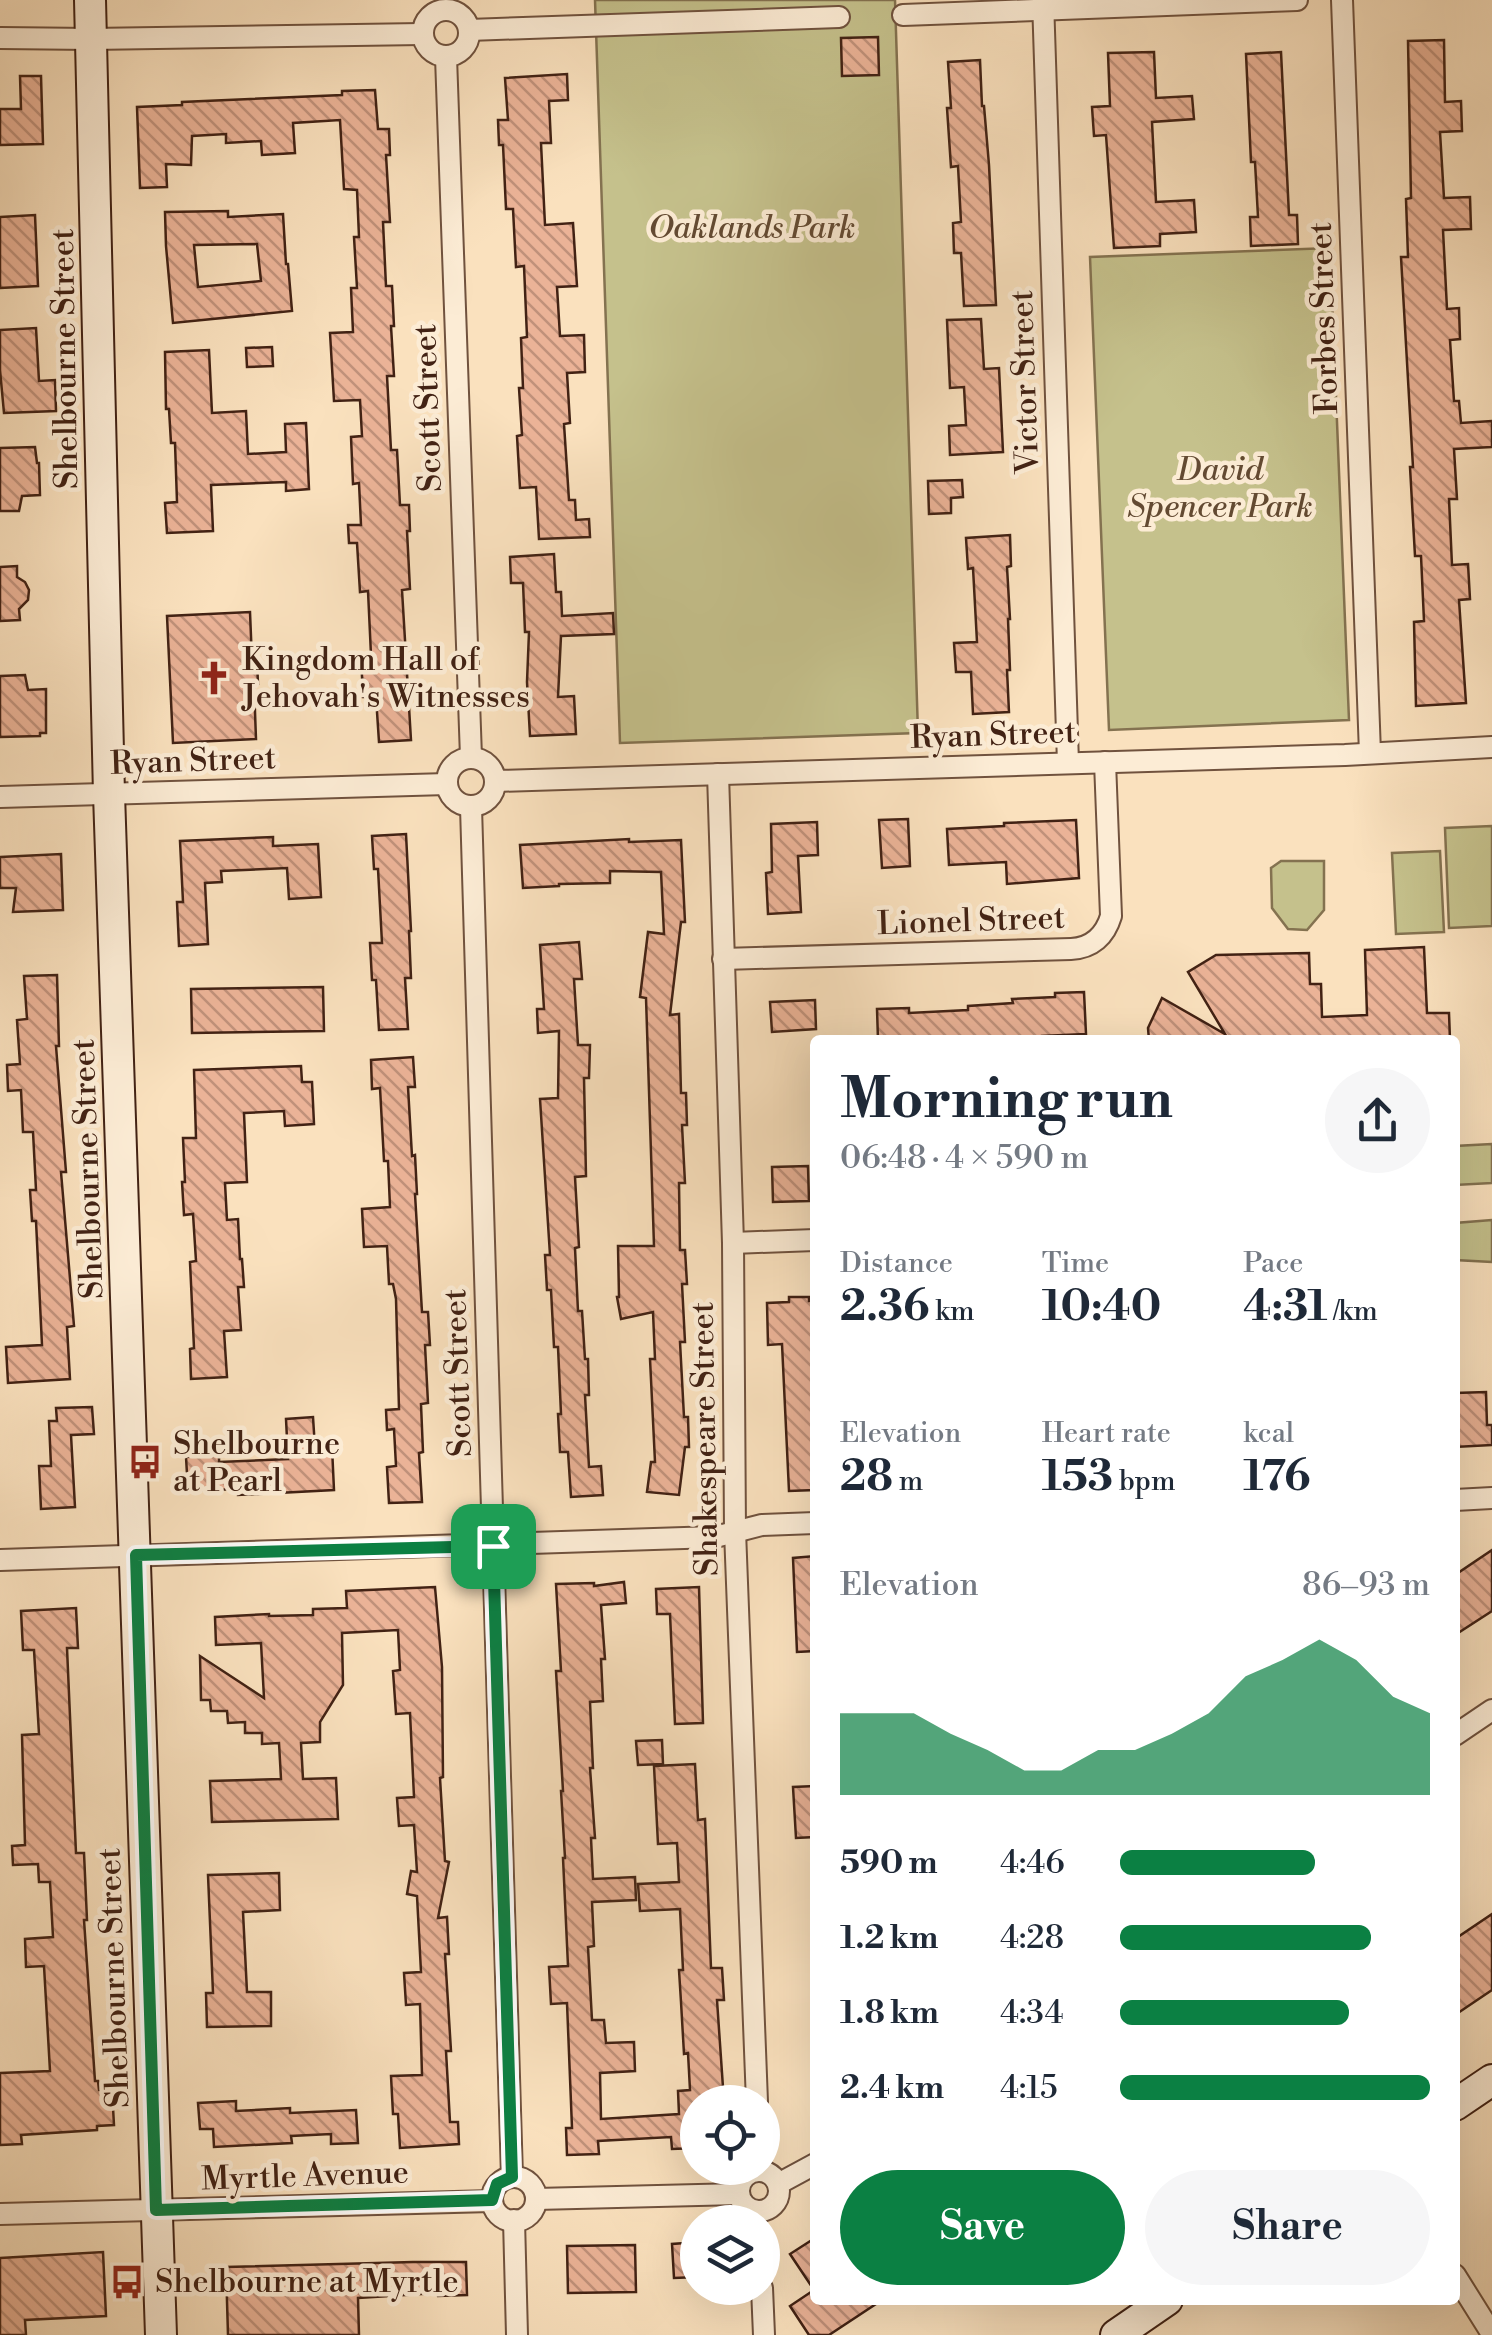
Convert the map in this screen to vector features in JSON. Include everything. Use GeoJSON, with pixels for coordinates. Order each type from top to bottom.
{"type":"FeatureCollection","features":[{"type":"Feature","properties":{"kind":"main road","name":"Shelbourne Street"},"geometry":{"type":"LineString","coordinates":[[90,0],[110,794],[162,2335]]}},
{"type":"Feature","properties":{"kind":"main road"},"geometry":{"type":"LineString","coordinates":[[1460,2102],[1492,2080]]}},
{"type":"Feature","properties":{"kind":"main road"},"geometry":{"type":"LineString","coordinates":[[1116,2335],[1161,2305]]}},
{"type":"Feature","properties":{"kind":"street"},"geometry":{"type":"LineString","coordinates":[[902,15],[1043,4],[1296,0]]}},
{"type":"Feature","properties":{"kind":"street","name":"Forbes Street"},"geometry":{"type":"LineString","coordinates":[[1342,0],[1370,753]]}},
{"type":"Feature","properties":{"kind":"street","name":"Victor Street"},"geometry":{"type":"LineString","coordinates":[[1043,4],[1068,763]]}},
{"type":"Feature","properties":{"kind":"street"},"geometry":{"type":"LineString","coordinates":[[444,5],[460,15],[469,30],[464,49],[446,57],[430,50],[422,34],[428,18],[444,5]]}},
{"type":"Feature","properties":{"kind":"street"},"geometry":{"type":"LineString","coordinates":[[469,30],[840,17]]}},
{"type":"Feature","properties":{"kind":"street"},"geometry":{"type":"LineString","coordinates":[[0,38],[422,34]]}},
{"type":"Feature","properties":{"kind":"street","name":"Scott Street"},"geometry":{"type":"LineString","coordinates":[[446,57],[470,757]]}},
{"type":"Feature","properties":{"kind":"street","name":"Ryan Street"},"geometry":{"type":"LineString","coordinates":[[496,782],[1492,747]]}},
{"type":"Feature","properties":{"kind":"street"},"geometry":{"type":"LineString","coordinates":[[470,757],[488,764],[496,782],[489,800],[470,806],[455,800],[447,784],[453,766],[470,757]]}},
{"type":"Feature","properties":{"kind":"street","name":"Lionel Street"},"geometry":{"type":"LineString","coordinates":[[723,959],[1078,949],[1092,944],[1103,933],[1110,916],[1105,762]]}},
{"type":"Feature","properties":{"kind":"street","name":"Shakespeare Street"},"geometry":{"type":"LineString","coordinates":[[718,774],[732,1243],[735,1531],[757,2085]]}},
{"type":"Feature","properties":{"kind":"street","name":"Ryan Street"},"geometry":{"type":"LineString","coordinates":[[0,797],[447,784]]}},
{"type":"Feature","properties":{"kind":"street","name":"Scott Street"},"geometry":{"type":"LineString","coordinates":[[470,806],[512,2177]]}},
{"type":"Feature","properties":{"kind":"street"},"geometry":{"type":"LineString","coordinates":[[732,1243],[810,1240]]}},
{"type":"Feature","properties":{"kind":"street"},"geometry":{"type":"LineString","coordinates":[[1460,1500],[1492,1498]]}},
{"type":"Feature","properties":{"kind":"street"},"geometry":{"type":"LineString","coordinates":[[0,1560],[715,1537],[762,1525],[810,1523]]}},
{"type":"Feature","properties":{"kind":"street"},"geometry":{"type":"LineString","coordinates":[[1460,1732],[1492,1710]]}},
{"type":"Feature","properties":{"kind":"street"},"geometry":{"type":"LineString","coordinates":[[780,2183],[810,2167]]}},
{"type":"Feature","properties":{"kind":"street"},"geometry":{"type":"LineString","coordinates":[[512,2177],[529,2182],[536,2199],[529,2215],[514,2220],[499,2215],[492,2200],[497,2184],[512,2177]]}},
{"type":"Feature","properties":{"kind":"street"},"geometry":{"type":"LineString","coordinates":[[741,2185],[739,2194],[745,2205]]}},
{"type":"Feature","properties":{"kind":"street"},"geometry":{"type":"LineString","coordinates":[[536,2199],[739,2194]]}},
{"type":"Feature","properties":{"kind":"street","name":"Myrtle Avenue"},"geometry":{"type":"LineString","coordinates":[[0,2214],[492,2200]]}},
{"type":"Feature","properties":{"kind":"street"},"geometry":{"type":"LineString","coordinates":[[514,2220],[517,2335]]}},
{"type":"Feature","properties":{"kind":"street"},"geometry":{"type":"LineString","coordinates":[[1460,2283],[1492,2334]]}},
{"type":"Feature","properties":{"kind":"street"},"geometry":{"type":"LineString","coordinates":[[763,2305],[764,2335]]}},
{"type":"Feature","properties":{"kind":"green space","name":"Oaklands Park"},"geometry":{"type":"Polygon","coordinates":[[[595,0],[895,0],[918,733],[620,743],[595,0]]]}},
{"type":"Feature","properties":{"kind":"green space","name":"David Spencer Park"},"geometry":{"type":"Polygon","coordinates":[[[1330,248],[1349,720],[1109,730],[1090,257],[1330,248]]]}},
{"type":"Feature","properties":{"kind":"green space"},"geometry":{"type":"Polygon","coordinates":[[[1492,826],[1492,926],[1449,928],[1445,828],[1492,826]]]}},
{"type":"Feature","properties":{"kind":"green space"},"geometry":{"type":"Polygon","coordinates":[[[1440,851],[1444,932],[1396,934],[1392,853],[1440,851]]]}},
{"type":"Feature","properties":{"kind":"green space"},"geometry":{"type":"Polygon","coordinates":[[[1281,861],[1324,861],[1324,910],[1307,930],[1288,929],[1272,908],[1271,868],[1281,861]]]}},
{"type":"Feature","properties":{"kind":"green space"},"geometry":{"type":"Polygon","coordinates":[[[1492,1144],[1492,1183],[1460,1185],[1460,1146],[1492,1144]]]}},
{"type":"Feature","properties":{"kind":"green space"},"geometry":{"type":"Polygon","coordinates":[[[1492,1220],[1492,1262],[1460,1260],[1460,1223],[1492,1220]]]}},
{"type":"Feature","properties":{"kind":"building"},"geometry":{"type":"Polygon","coordinates":[[[878,37],[879,75],[842,76],[841,38],[878,37]]]}},
{"type":"Feature","properties":{"kind":"building"},"geometry":{"type":"Polygon","coordinates":[[[1444,40],[1445,102],[1461,101],[1462,131],[1440,132],[1444,198],[1470,197],[1471,229],[1443,230],[1447,309],[1459,308],[1460,339],[1450,340],[1454,401],[1459,401],[1461,423],[1492,421],[1492,447],[1454,449],[1457,499],[1449,499],[1452,565],[1468,564],[1470,599],[1459,600],[1466,703],[1416,706],[1414,622],[1424,621],[1421,556],[1415,556],[1401,257],[1408,257],[1406,199],[1411,198],[1408,41],[1444,40]]]}},
{"type":"Feature","properties":{"kind":"building"},"geometry":{"type":"Polygon","coordinates":[[[1154,52],[1156,98],[1192,96],[1194,119],[1152,122],[1156,202],[1194,200],[1196,232],[1160,234],[1160,246],[1114,248],[1106,135],[1094,136],[1092,107],[1110,106],[1108,53],[1154,52]]]}},
{"type":"Feature","properties":{"kind":"building"},"geometry":{"type":"Polygon","coordinates":[[[1281,52],[1289,215],[1297,215],[1298,244],[1251,246],[1250,217],[1258,217],[1246,54],[1281,52]]]}},
{"type":"Feature","properties":{"kind":"building"},"geometry":{"type":"Polygon","coordinates":[[[980,60],[996,305],[964,306],[961,253],[954,253],[953,223],[961,222],[958,166],[951,167],[948,62],[980,60]]]}},
{"type":"Feature","properties":{"kind":"building"},"geometry":{"type":"Polygon","coordinates":[[[567,74],[568,100],[549,101],[551,143],[541,143],[545,225],[573,223],[577,286],[557,287],[560,336],[584,335],[585,372],[567,373],[570,423],[564,424],[569,500],[575,500],[576,520],[589,519],[590,537],[539,539],[536,487],[520,488],[517,436],[522,435],[521,338],[527,337],[524,266],[516,267],[513,209],[506,209],[498,120],[508,120],[505,78],[567,74]]]}},
{"type":"Feature","properties":{"kind":"building"},"geometry":{"type":"Polygon","coordinates":[[[20,76],[41,76],[43,144],[0,145],[0,109],[21,109],[20,76]]]}},
{"type":"Feature","properties":{"kind":"building"},"geometry":{"type":"Polygon","coordinates":[[[375,90],[378,129],[389,129],[390,155],[386,155],[390,222],[383,222],[386,286],[392,286],[394,326],[394,376],[387,376],[391,450],[397,450],[400,505],[409,505],[410,531],[410,589],[402,590],[411,740],[379,742],[376,697],[363,697],[361,656],[371,655],[368,591],[360,592],[357,543],[349,543],[348,525],[361,525],[359,483],[353,484],[351,437],[362,436],[360,400],[334,401],[330,333],[353,332],[351,288],[357,288],[354,237],[359,237],[357,190],[344,189],[340,120],[293,123],[295,153],[262,155],[261,141],[226,143],[226,134],[192,136],[191,165],[166,164],[167,187],[140,188],[137,107],[375,90]]]}},
{"type":"Feature","properties":{"kind":"building"},"geometry":{"type":"Polygon","coordinates":[[[228,211],[228,217],[283,214],[292,311],[173,323],[165,212],[228,211]],[[257,244],[194,245],[198,287],[261,281],[257,244]]]}},
{"type":"Feature","properties":{"kind":"building"},"geometry":{"type":"Polygon","coordinates":[[[35,215],[38,286],[0,288],[0,217],[35,215]]]}},
{"type":"Feature","properties":{"kind":"building"},"geometry":{"type":"Polygon","coordinates":[[[981,319],[984,369],[999,368],[1003,452],[950,455],[949,426],[966,425],[964,387],[950,388],[947,320],[981,319]]]}},
{"type":"Feature","properties":{"kind":"building"},"geometry":{"type":"Polygon","coordinates":[[[36,328],[39,381],[55,380],[56,411],[4,413],[0,330],[36,328]]]}},
{"type":"Feature","properties":{"kind":"building"},"geometry":{"type":"Polygon","coordinates":[[[272,347],[273,366],[247,367],[246,348],[272,347]]]}},
{"type":"Feature","properties":{"kind":"building"},"geometry":{"type":"Polygon","coordinates":[[[209,350],[212,413],[246,411],[248,454],[286,452],[285,424],[306,423],[309,489],[286,491],[286,482],[211,485],[213,531],[167,533],[165,503],[177,502],[175,443],[171,443],[166,409],[165,352],[209,350]]]}},
{"type":"Feature","properties":{"kind":"building"},"geometry":{"type":"Polygon","coordinates":[[[35,447],[40,495],[22,496],[19,511],[0,511],[0,448],[35,447]]]}},
{"type":"Feature","properties":{"kind":"building"},"geometry":{"type":"Polygon","coordinates":[[[962,480],[963,497],[951,498],[951,513],[929,514],[928,481],[962,480]]]}},
{"type":"Feature","properties":{"kind":"building"},"geometry":{"type":"Polygon","coordinates":[[[1010,535],[1009,712],[973,714],[971,672],[956,672],[954,643],[977,642],[973,568],[968,569],[966,538],[1010,535]]]}},
{"type":"Feature","properties":{"kind":"building"},"geometry":{"type":"Polygon","coordinates":[[[554,554],[562,616],[613,613],[614,634],[561,636],[558,697],[574,696],[576,734],[530,736],[529,632],[525,632],[523,583],[511,583],[510,557],[554,554]]]}},
{"type":"Feature","properties":{"kind":"building"},"geometry":{"type":"Polygon","coordinates":[[[17,566],[17,577],[29,590],[28,600],[19,609],[20,620],[0,621],[0,567],[17,566]]]}},
{"type":"Feature","properties":{"kind":"building","name":"Kingdom Hall of Jehovah's Witnesses"},"geometry":{"type":"Polygon","coordinates":[[[250,612],[252,661],[257,660],[256,739],[173,743],[167,616],[250,612]]]}},
{"type":"Feature","properties":{"kind":"building"},"geometry":{"type":"Polygon","coordinates":[[[25,675],[28,690],[46,689],[46,733],[0,737],[0,676],[25,675]]]}},
{"type":"Feature","properties":{"kind":"building"},"geometry":{"type":"Polygon","coordinates":[[[908,819],[910,866],[882,868],[879,820],[908,819]]]}},
{"type":"Feature","properties":{"kind":"building"},"geometry":{"type":"Polygon","coordinates":[[[1076,820],[1079,878],[1007,884],[1006,862],[949,865],[947,829],[1076,820]]]}},
{"type":"Feature","properties":{"kind":"building"},"geometry":{"type":"Polygon","coordinates":[[[817,822],[818,855],[798,856],[801,912],[768,914],[766,873],[772,872],[771,824],[817,822]]]}},
{"type":"Feature","properties":{"kind":"building"},"geometry":{"type":"Polygon","coordinates":[[[406,834],[411,931],[411,978],[405,978],[408,1029],[379,1030],[370,943],[382,943],[372,836],[406,834]]]}},
{"type":"Feature","properties":{"kind":"building"},"geometry":{"type":"Polygon","coordinates":[[[273,837],[273,846],[318,844],[321,897],[289,899],[287,868],[221,871],[222,882],[205,883],[208,944],[179,946],[177,902],[183,902],[180,841],[273,837]]]}},
{"type":"Feature","properties":{"kind":"building"},"geometry":{"type":"Polygon","coordinates":[[[681,840],[685,922],[681,922],[670,1015],[679,1014],[681,1093],[686,1093],[687,1125],[682,1125],[685,1183],[679,1183],[680,1250],[685,1250],[687,1284],[682,1284],[685,1342],[680,1342],[689,1447],[685,1447],[679,1495],[647,1492],[651,1462],[655,1462],[650,1359],[655,1359],[653,1312],[621,1319],[617,1297],[618,1246],[654,1246],[646,998],[640,997],[648,932],[664,934],[661,872],[610,871],[610,883],[523,888],[520,845],[681,840]]]}},
{"type":"Feature","properties":{"kind":"building"},"geometry":{"type":"Polygon","coordinates":[[[61,854],[63,910],[13,912],[16,888],[0,888],[0,857],[61,854]]]}},
{"type":"Feature","properties":{"kind":"building"},"geometry":{"type":"Polygon","coordinates":[[[579,942],[582,979],[574,979],[578,1045],[590,1045],[589,1078],[584,1078],[586,1176],[575,1177],[579,1247],[575,1248],[578,1311],[582,1311],[588,1359],[589,1395],[585,1395],[589,1467],[601,1466],[603,1495],[571,1497],[568,1452],[560,1452],[558,1347],[554,1347],[551,1290],[547,1290],[545,1255],[550,1255],[540,1099],[558,1098],[559,1031],[538,1033],[537,1009],[544,1009],[540,945],[579,942]]]}},
{"type":"Feature","properties":{"kind":"building"},"geometry":{"type":"Polygon","coordinates":[[[1424,947],[1427,1013],[1449,1013],[1450,1035],[1149,1035],[1162,998],[1225,1034],[1188,972],[1216,955],[1309,953],[1310,984],[1321,984],[1322,1017],[1367,1015],[1365,950],[1424,947]]]}},
{"type":"Feature","properties":{"kind":"building"},"geometry":{"type":"Polygon","coordinates":[[[57,975],[56,1046],[66,1172],[61,1172],[74,1326],[67,1327],[70,1379],[8,1383],[6,1347],[42,1345],[36,1221],[32,1221],[30,1190],[36,1190],[33,1132],[23,1132],[21,1090],[8,1091],[7,1065],[20,1064],[17,1020],[27,1019],[24,976],[57,975]]]}},
{"type":"Feature","properties":{"kind":"building"},"geometry":{"type":"Polygon","coordinates":[[[323,987],[324,1031],[192,1033],[191,989],[323,987]]]}},
{"type":"Feature","properties":{"kind":"building"},"geometry":{"type":"Polygon","coordinates":[[[1084,992],[1086,1034],[878,1035],[877,1009],[909,1008],[909,1013],[968,1010],[968,1006],[1013,1003],[1012,999],[1055,997],[1055,993],[1084,992]]]}},
{"type":"Feature","properties":{"kind":"building"},"geometry":{"type":"Polygon","coordinates":[[[815,1000],[816,1029],[772,1032],[770,1002],[815,1000]]]}},
{"type":"Feature","properties":{"kind":"building"},"geometry":{"type":"Polygon","coordinates":[[[413,1057],[415,1087],[408,1087],[422,1312],[428,1312],[428,1403],[421,1404],[422,1502],[389,1503],[387,1467],[396,1466],[394,1429],[387,1430],[386,1410],[399,1409],[396,1299],[393,1284],[389,1284],[387,1246],[364,1247],[362,1209],[390,1207],[380,1088],[372,1089],[371,1060],[413,1057]]]}},
{"type":"Feature","properties":{"kind":"building"},"geometry":{"type":"Polygon","coordinates":[[[301,1066],[302,1082],[312,1082],[314,1124],[285,1126],[284,1111],[244,1113],[247,1182],[225,1183],[227,1220],[238,1219],[244,1287],[238,1287],[241,1330],[224,1331],[227,1377],[191,1379],[190,1349],[194,1348],[190,1262],[196,1261],[193,1214],[184,1215],[182,1182],[183,1138],[196,1138],[194,1070],[301,1066]]]}},
{"type":"Feature","properties":{"kind":"building"},"geometry":{"type":"Polygon","coordinates":[[[808,1166],[809,1201],[773,1202],[772,1167],[808,1166]]]}},
{"type":"Feature","properties":{"kind":"building"},"geometry":{"type":"Polygon","coordinates":[[[789,1297],[809,1297],[810,1301],[810,1490],[789,1491],[782,1344],[768,1345],[767,1303],[789,1302],[789,1297]]]}},
{"type":"Feature","properties":{"kind":"building"},"geometry":{"type":"Polygon","coordinates":[[[1486,1392],[1492,1445],[1460,1447],[1460,1393],[1486,1392]]]}},
{"type":"Feature","properties":{"kind":"building"},"geometry":{"type":"Polygon","coordinates":[[[92,1407],[94,1434],[71,1435],[75,1507],[41,1509],[39,1466],[51,1466],[49,1421],[57,1421],[56,1408],[92,1407]]]}},
{"type":"Feature","properties":{"kind":"building"},"geometry":{"type":"Polygon","coordinates":[[[313,1417],[315,1448],[332,1447],[334,1490],[238,1495],[238,1489],[188,1491],[186,1457],[219,1455],[219,1462],[288,1459],[286,1419],[313,1417]]]}},
{"type":"Feature","properties":{"kind":"building"},"geometry":{"type":"Polygon","coordinates":[[[1492,1550],[1492,1611],[1460,1632],[1460,1572],[1492,1550]]]}},
{"type":"Feature","properties":{"kind":"building"},"geometry":{"type":"Polygon","coordinates":[[[810,1556],[810,1651],[797,1652],[793,1558],[810,1556]]]}},
{"type":"Feature","properties":{"kind":"building"},"geometry":{"type":"Polygon","coordinates":[[[624,1582],[626,1603],[601,1605],[603,1701],[590,1702],[593,1879],[635,1877],[636,1900],[592,1902],[594,1946],[588,1947],[592,2020],[604,2020],[606,2043],[634,2042],[635,2071],[600,2073],[601,2119],[679,2114],[680,2091],[680,2149],[672,2149],[671,2137],[598,2141],[599,2154],[567,2155],[566,2128],[572,2128],[567,2003],[551,2004],[549,1967],[568,1966],[556,1584],[594,1586],[624,1582]]]}},
{"type":"Feature","properties":{"kind":"building"},"geometry":{"type":"Polygon","coordinates":[[[435,1587],[442,1667],[440,1778],[445,1861],[449,1862],[438,1918],[447,1917],[449,1954],[445,1954],[451,2051],[446,2051],[450,2122],[458,2122],[459,2144],[400,2148],[391,2076],[422,2075],[420,2004],[406,2005],[404,1973],[421,1972],[417,1896],[407,1894],[411,1871],[417,1872],[414,1825],[399,1826],[397,1798],[414,1797],[410,1713],[396,1714],[393,1671],[400,1670],[398,1630],[342,1633],[343,1685],[320,1722],[320,1742],[301,1743],[303,1779],[336,1778],[338,1819],[212,1822],[210,1781],[281,1779],[279,1743],[262,1744],[262,1733],[245,1733],[245,1722],[228,1723],[227,1711],[211,1711],[210,1700],[201,1700],[200,1656],[264,1698],[261,1643],[216,1645],[215,1617],[313,1615],[313,1609],[347,1608],[346,1591],[435,1587]]]}},
{"type":"Feature","properties":{"kind":"building"},"geometry":{"type":"Polygon","coordinates":[[[699,1587],[703,1723],[675,1724],[670,1614],[657,1614],[656,1589],[699,1587]]]}},
{"type":"Feature","properties":{"kind":"building"},"geometry":{"type":"Polygon","coordinates":[[[76,1608],[78,1648],[67,1648],[76,1853],[84,1853],[84,1920],[95,2081],[99,2090],[112,2090],[114,2125],[97,2126],[97,2130],[21,2135],[22,2144],[0,2145],[0,2073],[50,2071],[44,1966],[26,1967],[25,1939],[53,1937],[50,1882],[39,1882],[38,1864],[13,1865],[12,1846],[25,1845],[22,1735],[39,1734],[34,1650],[23,1650],[21,1611],[76,1608]]]}},
{"type":"Feature","properties":{"kind":"building"},"geometry":{"type":"Polygon","coordinates":[[[662,1740],[663,1764],[638,1765],[636,1741],[662,1740]]]}},
{"type":"Feature","properties":{"kind":"building"},"geometry":{"type":"Polygon","coordinates":[[[695,1764],[698,1820],[705,1819],[711,1968],[722,1968],[724,2000],[717,2000],[723,2085],[690,2085],[679,1970],[683,1970],[680,1909],[640,1911],[638,1884],[679,1882],[677,1843],[658,1844],[654,1766],[695,1764]]]}},
{"type":"Feature","properties":{"kind":"building"},"geometry":{"type":"Polygon","coordinates":[[[810,1786],[810,1837],[796,1838],[793,1787],[810,1786]]]}},
{"type":"Feature","properties":{"kind":"building"},"geometry":{"type":"Polygon","coordinates":[[[279,1873],[280,1910],[243,1912],[247,1992],[271,1992],[271,2026],[207,2027],[206,1993],[213,1993],[208,1875],[279,1873]]]}},
{"type":"Feature","properties":{"kind":"building"},"geometry":{"type":"Polygon","coordinates":[[[1492,1914],[1492,1990],[1460,2012],[1460,1936],[1492,1914]]]}},
{"type":"Feature","properties":{"kind":"building"},"geometry":{"type":"Polygon","coordinates":[[[236,2101],[236,2111],[356,2110],[358,2143],[331,2144],[331,2134],[291,2136],[292,2143],[214,2147],[213,2129],[200,2129],[198,2103],[236,2101]]]}},
{"type":"Feature","properties":{"kind":"building"},"geometry":{"type":"Polygon","coordinates":[[[810,2241],[810,2284],[790,2254],[810,2241]]]}},
{"type":"Feature","properties":{"kind":"building"},"geometry":{"type":"Polygon","coordinates":[[[680,2243],[680,2278],[674,2278],[672,2244],[680,2243]]]}},
{"type":"Feature","properties":{"kind":"building"},"geometry":{"type":"Polygon","coordinates":[[[635,2245],[636,2292],[568,2293],[567,2246],[635,2245]]]}},
{"type":"Feature","properties":{"kind":"building"},"geometry":{"type":"Polygon","coordinates":[[[103,2252],[106,2316],[25,2320],[26,2335],[0,2335],[0,2258],[103,2252]]]}},
{"type":"Feature","properties":{"kind":"building"},"geometry":{"type":"Polygon","coordinates":[[[466,2262],[467,2295],[358,2298],[359,2335],[228,2335],[226,2267],[466,2262]]]}},
{"type":"Feature","properties":{"kind":"building"},"geometry":{"type":"Polygon","coordinates":[[[810,2293],[810,2305],[874,2305],[829,2335],[809,2335],[790,2306],[810,2293]]]}},
{"type":"Feature","properties":{"kind":"place","name":"Kingdom Hall of Jehovah's Witnesses"},"geometry":{"type":"Point","coordinates":[214,678]}},
{"type":"Feature","properties":{"kind":"place","name":"Shelbourne at Pearl"},"geometry":{"type":"Point","coordinates":[145,1462]}},
{"type":"Feature","properties":{"kind":"place","name":"Shelbourne at Myrtle"},"geometry":{"type":"Point","coordinates":[127,2282]}},
{"type":"Feature","properties":{"kind":"route"},"geometry":{"type":"LineString","coordinates":[[493,1546],[512,2177],[497,2184],[492,2200],[156,2210],[136,1555],[493,1546]]}}]}
